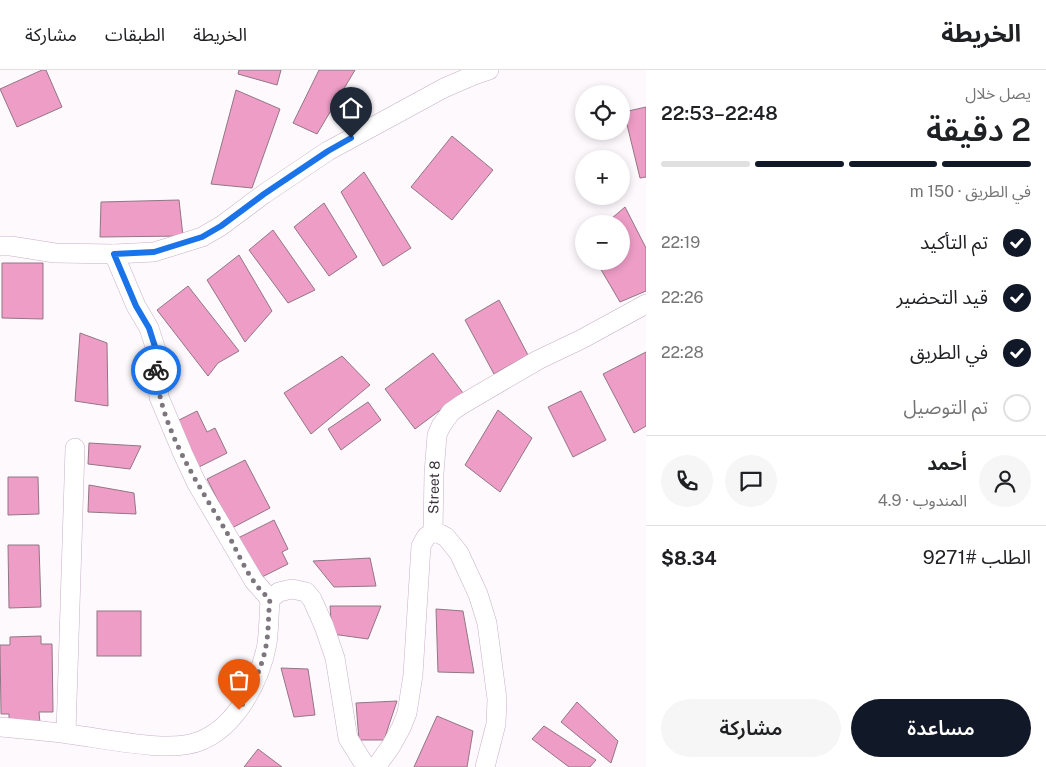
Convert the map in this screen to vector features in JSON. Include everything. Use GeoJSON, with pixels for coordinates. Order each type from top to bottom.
{"type":"FeatureCollection","features":[{"type":"Feature","properties":{"kind":"street"},"geometry":{"type":"LineString","coordinates":[[0,246],[55,253],[114,254],[154,252],[202,237],[221,226],[264,194],[328,151],[444,88],[488,70]]}},
{"type":"Feature","properties":{"kind":"street"},"geometry":{"type":"LineString","coordinates":[[0,727],[174,746],[200,742],[226,724],[239,710],[251,690],[267,645],[270,599],[254,581],[197,484],[182,454],[159,397],[156,369],[158,356],[149,328],[136,306],[114,254]]}},
{"type":"Feature","properties":{"kind":"street","name":"Street 8"},"geometry":{"type":"LineString","coordinates":[[485,767],[496,724],[497,699],[487,623],[478,594],[459,553],[446,537],[433,532],[437,435],[451,412],[461,405],[538,360],[582,339],[646,304]]}},
{"type":"Feature","properties":{"kind":"street"},"geometry":{"type":"LineString","coordinates":[[66,734],[75,448]]}},
{"type":"Feature","properties":{"kind":"street"},"geometry":{"type":"LineString","coordinates":[[376,767],[392,746],[407,713],[413,675],[421,546],[426,537],[433,532]]}},
{"type":"Feature","properties":{"kind":"street"},"geometry":{"type":"LineString","coordinates":[[270,599],[279,592],[292,589],[306,592],[312,599],[335,658],[348,738],[366,767]]}},
{"type":"Feature","properties":{"kind":"building"},"geometry":{"type":"Polygon","coordinates":[[[42,70],[46,70],[62,107],[17,127],[0,89],[42,70]]]}},
{"type":"Feature","properties":{"kind":"building"},"geometry":{"type":"Polygon","coordinates":[[[239,70],[281,70],[277,85],[238,74],[239,70]]]}},
{"type":"Feature","properties":{"kind":"building"},"geometry":{"type":"Polygon","coordinates":[[[319,70],[355,70],[317,134],[293,123],[319,70]]]}},
{"type":"Feature","properties":{"kind":"building"},"geometry":{"type":"Polygon","coordinates":[[[236,90],[280,109],[252,188],[211,184],[236,90]]]}},
{"type":"Feature","properties":{"kind":"building"},"geometry":{"type":"Polygon","coordinates":[[[646,107],[646,177],[640,178],[630,137],[630,111],[646,107]]]}},
{"type":"Feature","properties":{"kind":"building"},"geometry":{"type":"Polygon","coordinates":[[[452,136],[493,170],[452,220],[411,187],[452,136]]]}},
{"type":"Feature","properties":{"kind":"building"},"geometry":{"type":"Polygon","coordinates":[[[364,172],[411,248],[383,266],[341,192],[364,172]]]}},
{"type":"Feature","properties":{"kind":"building"},"geometry":{"type":"Polygon","coordinates":[[[179,200],[183,236],[100,237],[101,202],[179,200]]]}},
{"type":"Feature","properties":{"kind":"building"},"geometry":{"type":"Polygon","coordinates":[[[324,203],[357,257],[329,276],[294,227],[324,203]]]}},
{"type":"Feature","properties":{"kind":"building"},"geometry":{"type":"Polygon","coordinates":[[[625,207],[629,215],[616,215],[625,207]]]}},
{"type":"Feature","properties":{"kind":"building"},"geometry":{"type":"Polygon","coordinates":[[[630,217],[646,248],[646,291],[620,302],[601,270],[630,270],[630,217]]]}},
{"type":"Feature","properties":{"kind":"building"},"geometry":{"type":"Polygon","coordinates":[[[273,230],[315,290],[288,303],[249,250],[273,230]]]}},
{"type":"Feature","properties":{"kind":"building"},"geometry":{"type":"Polygon","coordinates":[[[239,255],[272,311],[245,342],[207,280],[239,255]]]}},
{"type":"Feature","properties":{"kind":"building"},"geometry":{"type":"Polygon","coordinates":[[[2,263],[43,263],[43,319],[2,318],[2,263]]]}},
{"type":"Feature","properties":{"kind":"building"},"geometry":{"type":"Polygon","coordinates":[[[188,286],[239,351],[218,363],[208,376],[157,310],[188,286]]]}},
{"type":"Feature","properties":{"kind":"building"},"geometry":{"type":"Polygon","coordinates":[[[499,300],[528,355],[494,374],[465,320],[499,300]]]}},
{"type":"Feature","properties":{"kind":"building"},"geometry":{"type":"Polygon","coordinates":[[[80,333],[107,343],[108,406],[75,401],[80,333]]]}},
{"type":"Feature","properties":{"kind":"building"},"geometry":{"type":"Polygon","coordinates":[[[646,352],[646,426],[634,433],[603,374],[646,352]]]}},
{"type":"Feature","properties":{"kind":"building"},"geometry":{"type":"Polygon","coordinates":[[[433,353],[463,393],[415,429],[385,389],[433,353]]]}},
{"type":"Feature","properties":{"kind":"building"},"geometry":{"type":"Polygon","coordinates":[[[342,356],[370,385],[311,434],[284,393],[342,356]]]}},
{"type":"Feature","properties":{"kind":"building"},"geometry":{"type":"Polygon","coordinates":[[[581,391],[606,440],[573,457],[548,407],[581,391]]]}},
{"type":"Feature","properties":{"kind":"building"},"geometry":{"type":"Polygon","coordinates":[[[368,402],[381,420],[341,450],[328,429],[368,402]]]}},
{"type":"Feature","properties":{"kind":"building"},"geometry":{"type":"Polygon","coordinates":[[[498,410],[532,438],[500,492],[465,465],[498,410]]]}},
{"type":"Feature","properties":{"kind":"building"},"geometry":{"type":"Polygon","coordinates":[[[197,411],[207,432],[215,428],[227,453],[195,469],[173,423],[197,411]]]}},
{"type":"Feature","properties":{"kind":"building"},"geometry":{"type":"Polygon","coordinates":[[[89,443],[141,446],[130,469],[88,464],[89,443]]]}},
{"type":"Feature","properties":{"kind":"building"},"geometry":{"type":"Polygon","coordinates":[[[245,460],[270,508],[232,528],[207,479],[245,460]]]}},
{"type":"Feature","properties":{"kind":"building"},"geometry":{"type":"Polygon","coordinates":[[[8,477],[38,477],[39,514],[8,515],[8,477]]]}},
{"type":"Feature","properties":{"kind":"building"},"geometry":{"type":"Polygon","coordinates":[[[89,485],[134,493],[136,514],[88,512],[89,485]]]}},
{"type":"Feature","properties":{"kind":"building"},"geometry":{"type":"Polygon","coordinates":[[[274,520],[288,549],[282,552],[288,564],[258,579],[238,538],[274,520]]]}},
{"type":"Feature","properties":{"kind":"building"},"geometry":{"type":"Polygon","coordinates":[[[8,545],[39,545],[41,607],[9,608],[8,545]]]}},
{"type":"Feature","properties":{"kind":"building"},"geometry":{"type":"Polygon","coordinates":[[[370,558],[376,586],[334,587],[313,561],[370,558]]]}},
{"type":"Feature","properties":{"kind":"building"},"geometry":{"type":"Polygon","coordinates":[[[330,606],[381,606],[368,639],[332,634],[330,606]]]}},
{"type":"Feature","properties":{"kind":"building"},"geometry":{"type":"Polygon","coordinates":[[[436,609],[463,611],[474,673],[438,672],[436,609]]]}},
{"type":"Feature","properties":{"kind":"building"},"geometry":{"type":"Polygon","coordinates":[[[97,611],[141,611],[141,656],[97,656],[97,611]]]}},
{"type":"Feature","properties":{"kind":"building"},"geometry":{"type":"Polygon","coordinates":[[[41,636],[41,644],[52,644],[53,712],[39,712],[40,723],[9,724],[9,714],[1,714],[0,645],[10,645],[10,637],[41,636]]]}},
{"type":"Feature","properties":{"kind":"building"},"geometry":{"type":"Polygon","coordinates":[[[281,668],[308,669],[315,715],[294,717],[281,668]]]}},
{"type":"Feature","properties":{"kind":"building"},"geometry":{"type":"Polygon","coordinates":[[[397,701],[384,740],[359,740],[356,703],[397,701]]]}},
{"type":"Feature","properties":{"kind":"building"},"geometry":{"type":"Polygon","coordinates":[[[577,702],[618,741],[611,763],[561,722],[577,702]]]}},
{"type":"Feature","properties":{"kind":"building"},"geometry":{"type":"Polygon","coordinates":[[[437,716],[473,731],[467,767],[414,767],[437,716]]]}},
{"type":"Feature","properties":{"kind":"building"},"geometry":{"type":"Polygon","coordinates":[[[544,726],[596,760],[590,767],[569,767],[532,739],[544,726]]]}},
{"type":"Feature","properties":{"kind":"building"},"geometry":{"type":"Polygon","coordinates":[[[258,749],[282,767],[244,767],[258,749]]]}},
{"type":"Feature","properties":{"kind":"way so far"},"geometry":{"type":"LineString","coordinates":[[156,370],[159,397],[182,454],[197,484],[254,581],[270,599],[267,645],[251,690],[239,710]]}},
{"type":"Feature","properties":{"kind":"route"},"geometry":{"type":"LineString","coordinates":[[156,370],[158,356],[149,328],[136,306],[114,254],[154,252],[202,237],[221,226],[246,206],[328,151],[351,138]]}}]}
